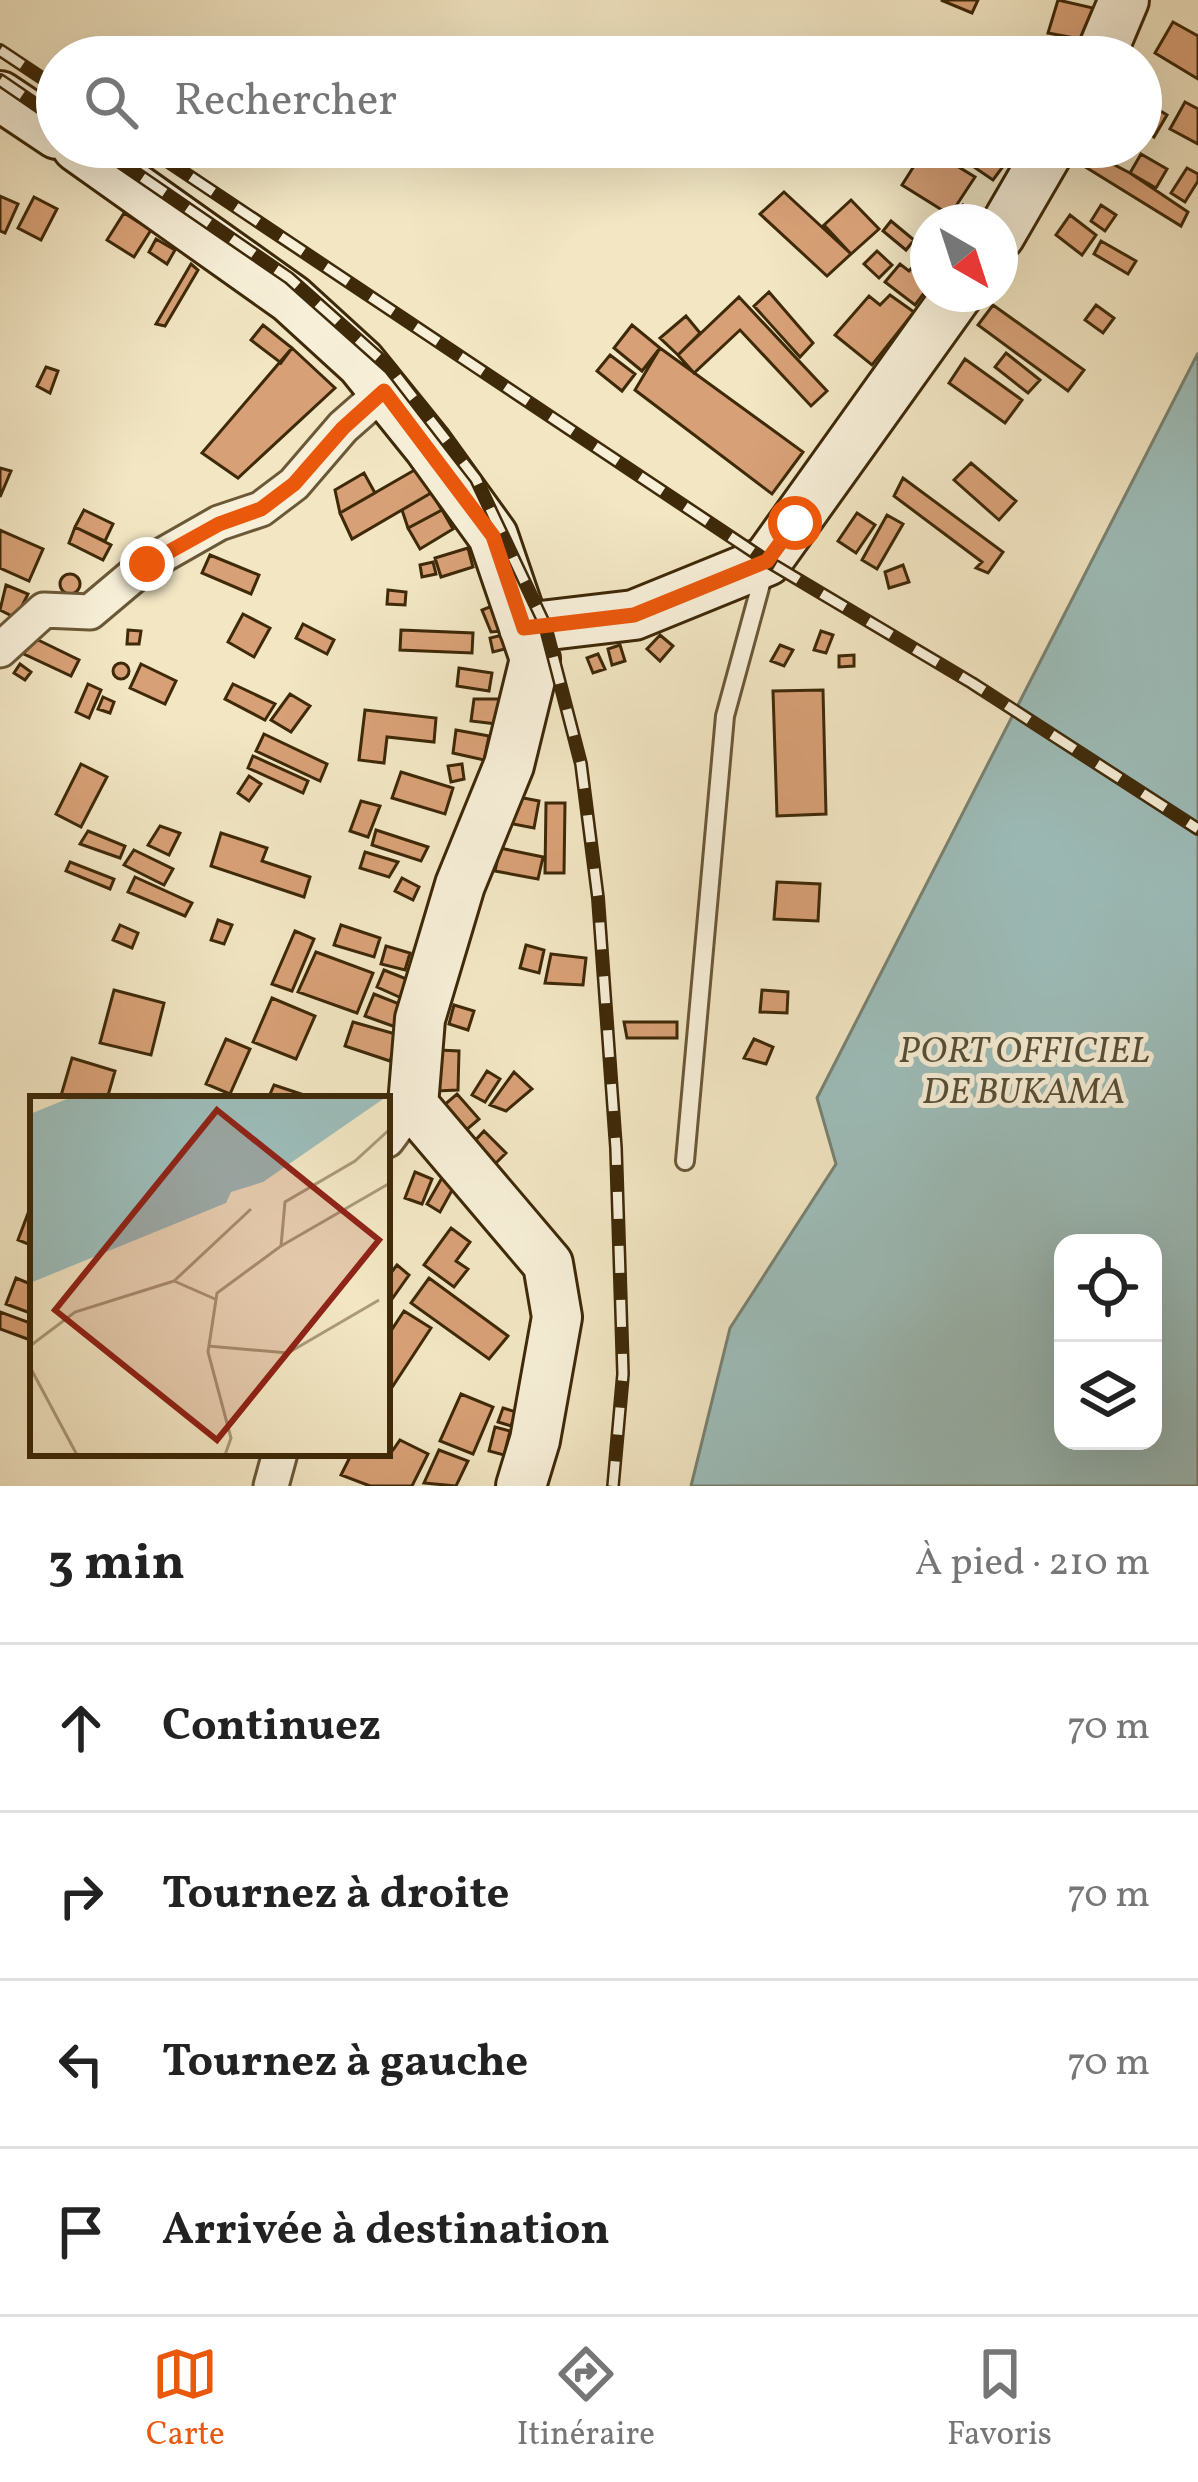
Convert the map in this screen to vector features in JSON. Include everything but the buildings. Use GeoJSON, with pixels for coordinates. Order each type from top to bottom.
{"type":"FeatureCollection","features":[{"type":"Feature","properties":{"kind":"street"},"geometry":{"type":"LineString","coordinates":[[1109,36],[1124,0]]}},
{"type":"Feature","properties":{"kind":"street"},"geometry":{"type":"LineString","coordinates":[[0,96],[36,120]]}},
{"type":"Feature","properties":{"kind":"street"},"geometry":{"type":"LineString","coordinates":[[106,168],[291,298],[362,363],[493,536],[535,659],[509,764],[460,885],[420,1018],[400,1123],[548,1264],[557,1317],[535,1440],[521,1486]]}},
{"type":"Feature","properties":{"kind":"street"},"geometry":{"type":"LineString","coordinates":[[1018,205],[1040,168]]}},
{"type":"Feature","properties":{"kind":"street"},"geometry":{"type":"LineString","coordinates":[[524,628],[634,615],[767,561],[945,312]]}},
{"type":"Feature","properties":{"kind":"street"},"geometry":{"type":"LineString","coordinates":[[0,650],[44,610],[90,612],[147,564],[219,524],[261,509],[294,484],[343,428],[384,391]]}},
{"type":"Feature","properties":{"kind":"street"},"geometry":{"type":"LineString","coordinates":[[271,1486],[279,1456]]}},
{"type":"Feature","properties":{"kind":"lane"},"geometry":{"type":"LineString","coordinates":[[685,1161],[724,716],[767,561]]}},
{"type":"Feature","properties":{"kind":"water","name":"PORT OFFICIEL DE BUKAMA"},"geometry":{"type":"Polygon","coordinates":[[[1198,353],[1198,1486],[691,1486],[730,1328],[836,1164],[817,1098],[1198,353]]]}},
{"type":"Feature","properties":{"kind":"railway"},"geometry":{"type":"LineString","coordinates":[[0,50],[36,74]]}},
{"type":"Feature","properties":{"kind":"railway"},"geometry":{"type":"LineString","coordinates":[[0,80],[36,105]]}},
{"type":"Feature","properties":{"kind":"railway"},"geometry":{"type":"LineString","coordinates":[[129,168],[289,278],[390,368],[476,479],[545,625],[581,764],[598,898],[616,1148],[623,1374],[613,1486]]}},
{"type":"Feature","properties":{"kind":"railway"},"geometry":{"type":"LineString","coordinates":[[178,168],[767,561],[972,683],[1198,829]]}},
{"type":"Feature","properties":{"kind":"route"},"geometry":{"type":"LineString","coordinates":[[147,564],[219,524],[261,509],[294,484],[343,428],[384,391],[493,536],[524,628],[634,615],[767,561],[795,523]]}}]}
